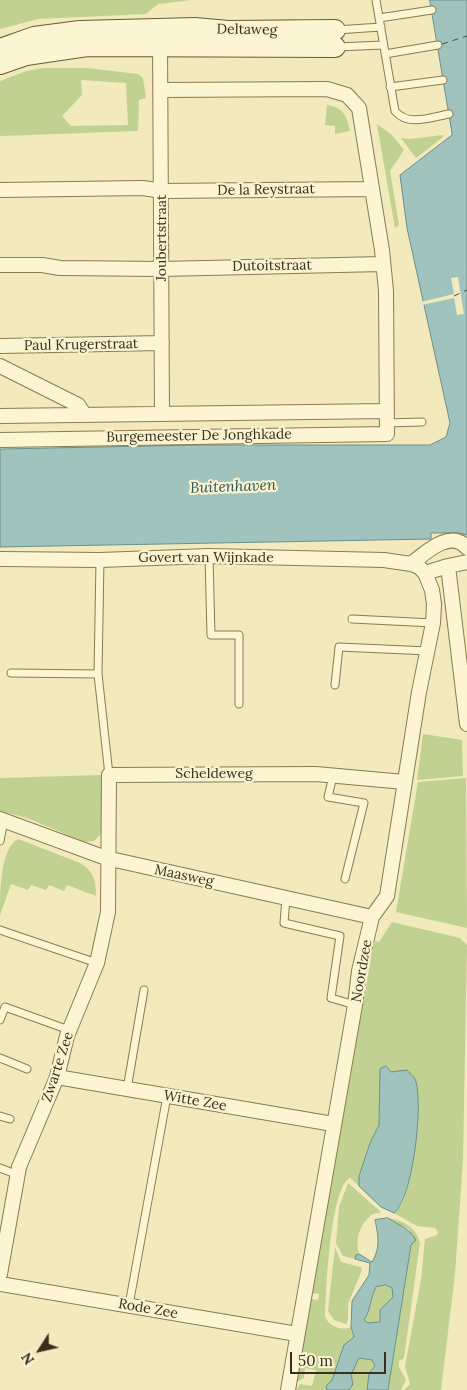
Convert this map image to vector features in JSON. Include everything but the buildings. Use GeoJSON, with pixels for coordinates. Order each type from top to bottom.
{"type":"FeatureCollection","features":[{"type":"Feature","properties":{"kind":"main road","name":"Deltaweg"},"geometry":{"type":"LineString","coordinates":[[0,49],[34,37],[60,32],[160,39],[220,48],[335,38]]}},
{"type":"Feature","properties":{"kind":"main road","name":"Deltaweg"},"geometry":{"type":"LineString","coordinates":[[0,64],[26,55],[87,46],[160,39]]}},
{"type":"Feature","properties":{"kind":"street","name":"Joubertstraat"},"geometry":{"type":"LineString","coordinates":[[160,39],[162,413]]}},
{"type":"Feature","properties":{"kind":"street"},"geometry":{"type":"LineString","coordinates":[[161,90],[327,89],[347,95],[359,108],[386,291],[387,417]]}},
{"type":"Feature","properties":{"kind":"street","name":"De la Reystraat"},"geometry":{"type":"LineString","coordinates":[[0,190],[142,188],[162,191],[371,189]]}},
{"type":"Feature","properties":{"kind":"street","name":"Dutoitstraat"},"geometry":{"type":"LineString","coordinates":[[0,265],[42,264],[60,268],[161,268],[383,264]]}},
{"type":"Feature","properties":{"kind":"street","name":"Paul Krugerstraat"},"geometry":{"type":"LineString","coordinates":[[0,346],[162,344]]}},
{"type":"Feature","properties":{"kind":"street"},"geometry":{"type":"LineString","coordinates":[[0,366],[78,405],[84,414]]}},
{"type":"Feature","properties":{"kind":"street","name":"Burgemeester De Jonghkade"},"geometry":{"type":"LineString","coordinates":[[0,416],[162,413],[387,417],[387,434],[0,440]]}},
{"type":"Feature","properties":{"kind":"street"},"geometry":{"type":"LineString","coordinates":[[467,548],[457,542],[438,543],[411,564],[425,573],[467,562]]}},
{"type":"Feature","properties":{"kind":"street","name":"Govert van Wijnkade"},"geometry":{"type":"LineString","coordinates":[[0,560],[100,560],[210,556],[384,560],[411,564]]}},
{"type":"Feature","properties":{"kind":"street"},"geometry":{"type":"LineString","coordinates":[[448,566],[467,724]]}},
{"type":"Feature","properties":{"kind":"street","name":"Noordzee"},"geometry":{"type":"LineString","coordinates":[[288,1390],[333,1124],[356,1005],[359,972],[372,917],[386,896],[404,782],[433,623],[432,590],[425,573]]}},
{"type":"Feature","properties":{"kind":"street","name":"Scheldeweg"},"geometry":{"type":"LineString","coordinates":[[109,775],[219,773],[334,776],[404,782]]}},
{"type":"Feature","properties":{"kind":"street"},"geometry":{"type":"LineString","coordinates":[[106,858],[109,775]]}},
{"type":"Feature","properties":{"kind":"street","name":"Maasweg"},"geometry":{"type":"LineString","coordinates":[[2,819],[106,858],[372,917]]}},
{"type":"Feature","properties":{"kind":"street","name":"Zwarte Zee"},"geometry":{"type":"LineString","coordinates":[[0,1274],[2,1249],[18,1175],[57,1077],[69,1030],[97,963],[108,912],[106,858]]}},
{"type":"Feature","properties":{"kind":"street","name":"Witte Zee"},"geometry":{"type":"LineString","coordinates":[[57,1077],[333,1124]]}},
{"type":"Feature","properties":{"kind":"street","name":"Rode Zee"},"geometry":{"type":"LineString","coordinates":[[0,1284],[297,1334]]}},
{"type":"Feature","properties":{"kind":"lane"},"geometry":{"type":"LineString","coordinates":[[376,0],[395,111],[404,119],[412,120],[449,114]]}},
{"type":"Feature","properties":{"kind":"lane"},"geometry":{"type":"LineString","coordinates":[[379,18],[432,10]]}},
{"type":"Feature","properties":{"kind":"lane"},"geometry":{"type":"LineString","coordinates":[[335,38],[381,27]]}},
{"type":"Feature","properties":{"kind":"lane"},"geometry":{"type":"LineString","coordinates":[[335,38],[383,45]]}},
{"type":"Feature","properties":{"kind":"lane"},"geometry":{"type":"LineString","coordinates":[[384,54],[438,45]]}},
{"type":"Feature","properties":{"kind":"lane"},"geometry":{"type":"LineString","coordinates":[[390,87],[443,80]]}},
{"type":"Feature","properties":{"kind":"lane","name":"Burgemeester De Jonghkade"},"geometry":{"type":"LineString","coordinates":[[387,417],[422,422]]}},
{"type":"Feature","properties":{"kind":"lane"},"geometry":{"type":"LineString","coordinates":[[210,556],[211,635],[239,635],[239,704]]}},
{"type":"Feature","properties":{"kind":"lane"},"geometry":{"type":"LineString","coordinates":[[100,560],[98,674],[109,775]]}},
{"type":"Feature","properties":{"kind":"lane"},"geometry":{"type":"LineString","coordinates":[[352,619],[433,623]]}},
{"type":"Feature","properties":{"kind":"lane"},"geometry":{"type":"LineString","coordinates":[[336,684],[339,647],[428,651]]}},
{"type":"Feature","properties":{"kind":"lane"},"geometry":{"type":"LineString","coordinates":[[11,674],[98,674]]}},
{"type":"Feature","properties":{"kind":"lane"},"geometry":{"type":"LineString","coordinates":[[334,776],[328,796],[364,802],[345,879]]}},
{"type":"Feature","properties":{"kind":"lane"},"geometry":{"type":"LineString","coordinates":[[0,842],[2,819]]}},
{"type":"Feature","properties":{"kind":"lane"},"geometry":{"type":"LineString","coordinates":[[286,898],[284,923],[340,936],[331,998],[356,1005]]}},
{"type":"Feature","properties":{"kind":"lane"},"geometry":{"type":"LineString","coordinates":[[0,930],[97,963]]}},
{"type":"Feature","properties":{"kind":"lane"},"geometry":{"type":"LineString","coordinates":[[128,1089],[144,990]]}},
{"type":"Feature","properties":{"kind":"lane"},"geometry":{"type":"LineString","coordinates":[[0,1020],[5,1007],[69,1030]]}},
{"type":"Feature","properties":{"kind":"lane"},"geometry":{"type":"LineString","coordinates":[[0,1058],[27,1069]]}},
{"type":"Feature","properties":{"kind":"lane"},"geometry":{"type":"LineString","coordinates":[[129,1305],[167,1096]]}},
{"type":"Feature","properties":{"kind":"lane"},"geometry":{"type":"LineString","coordinates":[[0,1116],[10,1119]]}},
{"type":"Feature","properties":{"kind":"lane"},"geometry":{"type":"LineString","coordinates":[[0,1168],[18,1175]]}},
{"type":"Feature","properties":{"kind":"green space"},"geometry":{"type":"Polygon","coordinates":[[[0,0],[191,0],[158,4],[146,14],[38,19],[0,29],[0,0]]]}},
{"type":"Feature","properties":{"kind":"green space"},"geometry":{"type":"Polygon","coordinates":[[[43,68],[87,68],[138,74],[143,78],[146,98],[139,100],[138,131],[0,136],[0,81],[26,71],[43,68]],[[81,80],[82,95],[62,116],[71,126],[128,125],[126,83],[81,80]]]}},
{"type":"Feature","properties":{"kind":"green space"},"geometry":{"type":"Polygon","coordinates":[[[327,105],[337,108],[344,114],[350,131],[335,134],[335,126],[325,125],[327,105]]]}},
{"type":"Feature","properties":{"kind":"green space"},"geometry":{"type":"Polygon","coordinates":[[[377,124],[392,135],[404,150],[390,171],[399,225],[395,228],[377,124]]]}},
{"type":"Feature","properties":{"kind":"green space"},"geometry":{"type":"Polygon","coordinates":[[[443,135],[443,137],[416,158],[401,138],[410,139],[443,135]]]}},
{"type":"Feature","properties":{"kind":"green space"},"geometry":{"type":"Polygon","coordinates":[[[423,734],[462,740],[463,776],[417,780],[423,734]]]}},
{"type":"Feature","properties":{"kind":"green space"},"geometry":{"type":"Polygon","coordinates":[[[101,775],[102,828],[100,835],[94,841],[84,842],[27,818],[0,811],[0,778],[101,775]]]}},
{"type":"Feature","properties":{"kind":"green space"},"geometry":{"type":"Polygon","coordinates":[[[466,778],[467,928],[396,912],[418,782],[466,778]]]}},
{"type":"Feature","properties":{"kind":"green space"},"geometry":{"type":"Polygon","coordinates":[[[18,839],[85,866],[93,877],[96,896],[67,885],[64,891],[49,885],[46,890],[31,885],[28,890],[11,884],[0,915],[4,861],[12,844],[18,839]]]}},
{"type":"Feature","properties":{"kind":"green space"},"geometry":{"type":"Polygon","coordinates":[[[392,922],[460,938],[467,945],[463,1160],[455,1274],[441,1390],[404,1390],[410,1384],[405,1366],[421,1280],[425,1239],[437,1235],[438,1232],[435,1228],[417,1226],[394,1213],[403,1202],[408,1180],[391,1072],[380,1069],[379,1125],[370,1143],[359,1176],[359,1186],[350,1178],[343,1186],[338,1200],[330,1242],[325,1317],[336,1327],[343,1329],[351,1327],[354,1337],[344,1346],[332,1380],[326,1386],[327,1390],[296,1390],[300,1384],[312,1386],[316,1370],[305,1368],[304,1378],[297,1382],[311,1299],[318,1300],[319,1294],[312,1293],[373,947],[375,941],[379,942],[392,922]]]}},
{"type":"Feature","properties":{"kind":"green space"},"geometry":{"type":"Polygon","coordinates":[[[348,1183],[381,1212],[370,1216],[363,1224],[357,1243],[359,1254],[355,1259],[343,1256],[336,1243],[339,1207],[348,1183]]]}},
{"type":"Feature","properties":{"kind":"green space"},"geometry":{"type":"Polygon","coordinates":[[[388,1218],[399,1221],[412,1229],[420,1243],[404,1358],[399,1361],[399,1367],[406,1380],[401,1390],[388,1390],[411,1244],[409,1229],[398,1225],[388,1218]]]}},
{"type":"Feature","properties":{"kind":"green space"},"geometry":{"type":"Polygon","coordinates":[[[335,1247],[341,1262],[361,1267],[362,1270],[348,1304],[348,1321],[346,1324],[334,1320],[328,1311],[335,1247]]]}},
{"type":"Feature","properties":{"kind":"green space"},"geometry":{"type":"Polygon","coordinates":[[[386,1285],[392,1288],[393,1297],[380,1310],[380,1322],[368,1323],[364,1320],[376,1287],[386,1285]]]}},
{"type":"Feature","properties":{"kind":"green space"},"geometry":{"type":"Polygon","coordinates":[[[358,1358],[373,1360],[375,1366],[369,1373],[367,1390],[349,1390],[351,1375],[358,1358]]]}},
{"type":"Feature","properties":{"kind":"water","name":"Buitenhaven"},"geometry":{"type":"Polygon","coordinates":[[[430,0],[467,0],[467,535],[460,533],[431,533],[431,539],[0,547],[0,449],[198,445],[430,445],[446,437],[450,423],[407,228],[400,175],[452,135],[430,0]]]}},
{"type":"Feature","properties":{"kind":"water"},"geometry":{"type":"Polygon","coordinates":[[[386,1066],[391,1072],[407,1070],[414,1077],[418,1094],[417,1130],[411,1171],[401,1204],[394,1213],[381,1207],[359,1186],[359,1176],[370,1143],[379,1125],[380,1069],[386,1066]]]}},
{"type":"Feature","properties":{"kind":"water"},"geometry":{"type":"Polygon","coordinates":[[[388,1218],[407,1229],[416,1240],[411,1245],[388,1390],[367,1390],[369,1373],[375,1366],[372,1360],[359,1358],[351,1375],[353,1384],[349,1390],[327,1390],[326,1386],[332,1380],[344,1345],[354,1337],[351,1327],[352,1301],[369,1275],[370,1263],[355,1259],[356,1255],[359,1254],[372,1262],[375,1257],[378,1241],[375,1220],[388,1218]],[[386,1285],[376,1287],[364,1320],[368,1323],[380,1322],[380,1310],[393,1297],[392,1288],[386,1285]]]}},
{"type":"Feature","properties":{"kind":"pier"},"geometry":{"type":"Polygon","coordinates":[[[458,277],[464,314],[457,315],[454,298],[422,305],[421,302],[454,294],[451,278],[458,277]]]}},
{"type":"Feature","properties":{"kind":"ferry route"},"geometry":{"type":"LineString","coordinates":[[442,44],[467,36]]}},
{"type":"Feature","properties":{"kind":"ferry route"},"geometry":{"type":"LineString","coordinates":[[454,296],[467,290]]}}]}
